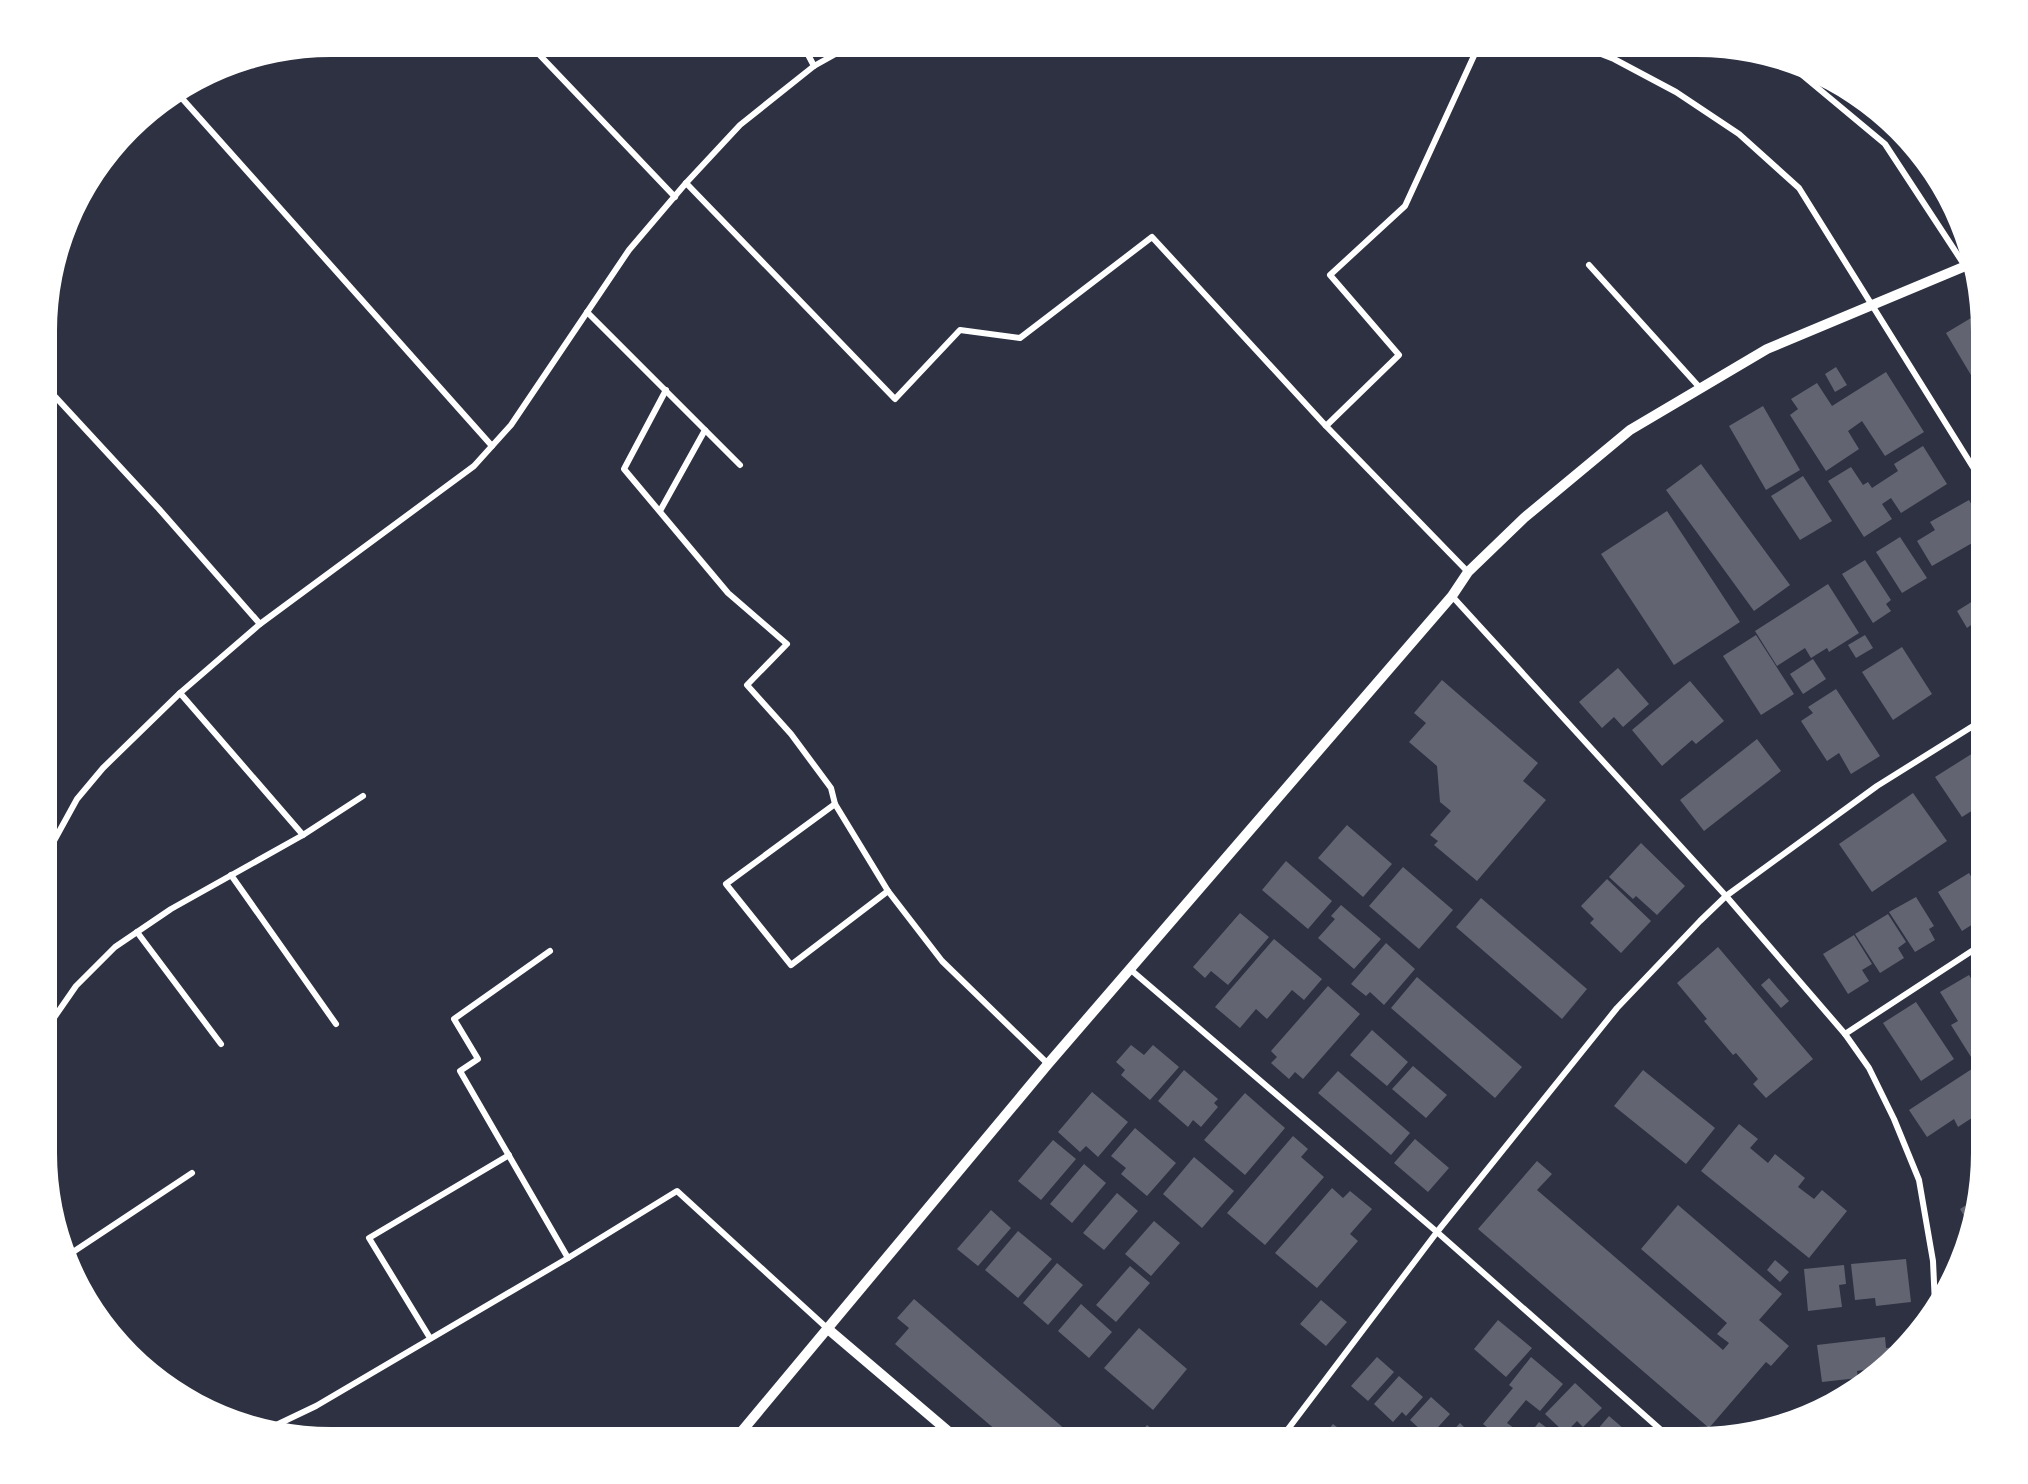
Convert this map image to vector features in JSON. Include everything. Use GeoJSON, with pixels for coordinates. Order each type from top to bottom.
{"type":"FeatureCollection","features":[{"type":"Feature","properties":{"kind":"street"},"geometry":{"type":"LineString","coordinates":[[541,57],[675,197]]}},
{"type":"Feature","properties":{"kind":"street"},"geometry":{"type":"LineString","coordinates":[[809,57],[814,66]]}},
{"type":"Feature","properties":{"kind":"street"},"geometry":{"type":"LineString","coordinates":[[57,835],[77,799],[90,783],[180,693],[260,624],[474,466],[511,425],[629,250],[686,183],[740,125],[814,66],[830,57]]}},
{"type":"Feature","properties":{"kind":"street"},"geometry":{"type":"LineString","coordinates":[[1326,426],[1400,355],[1330,274],[1405,206],[1473,57]]}},
{"type":"Feature","properties":{"kind":"street"},"geometry":{"type":"LineString","coordinates":[[1609,57],[1676,92],[1739,134],[1799,188],[1971,464]]}},
{"type":"Feature","properties":{"kind":"street"},"geometry":{"type":"LineString","coordinates":[[1810,82],[1885,144],[1961,258]]}},
{"type":"Feature","properties":{"kind":"street"},"geometry":{"type":"LineString","coordinates":[[184,100],[492,446]]}},
{"type":"Feature","properties":{"kind":"street"},"geometry":{"type":"LineString","coordinates":[[686,183],[895,399],[960,330],[1020,338],[1152,237],[1326,426],[1468,572]]}},
{"type":"Feature","properties":{"kind":"street"},"geometry":{"type":"LineString","coordinates":[[1589,265],[1701,389]]}},
{"type":"Feature","properties":{"kind":"street"},"geometry":{"type":"LineString","coordinates":[[745,1427],[1048,1064],[1452,596],[1468,572],[1524,518],[1630,430],[1767,349],[1963,266]]}},
{"type":"Feature","properties":{"kind":"street"},"geometry":{"type":"LineString","coordinates":[[587,312],[740,465]]}},
{"type":"Feature","properties":{"kind":"street"},"geometry":{"type":"LineString","coordinates":[[666,390],[624,469],[728,593],[787,644],[747,685],[791,734],[831,788],[835,804],[888,891],[942,961],[1048,1064]]}},
{"type":"Feature","properties":{"kind":"street"},"geometry":{"type":"LineString","coordinates":[[57,399],[159,509],[260,624]]}},
{"type":"Feature","properties":{"kind":"street"},"geometry":{"type":"LineString","coordinates":[[660,511],[705,430]]}},
{"type":"Feature","properties":{"kind":"street"},"geometry":{"type":"LineString","coordinates":[[1452,596],[1726,896],[1845,1034],[1874,1078],[1919,1180],[1933,1261],[1934,1289]]}},
{"type":"Feature","properties":{"kind":"street"},"geometry":{"type":"LineString","coordinates":[[180,693],[303,835]]}},
{"type":"Feature","properties":{"kind":"street"},"geometry":{"type":"LineString","coordinates":[[1290,1427],[1437,1232],[1617,1008],[1700,921],[1726,896],[1877,786],[1971,727]]}},
{"type":"Feature","properties":{"kind":"street"},"geometry":{"type":"LineString","coordinates":[[57,1013],[76,986],[115,947],[171,909],[303,835],[363,796]]}},
{"type":"Feature","properties":{"kind":"street"},"geometry":{"type":"LineString","coordinates":[[835,804],[726,884],[791,966],[888,891]]}},
{"type":"Feature","properties":{"kind":"street"},"geometry":{"type":"LineString","coordinates":[[231,875],[336,1024]]}},
{"type":"Feature","properties":{"kind":"street"},"geometry":{"type":"LineString","coordinates":[[137,932],[221,1044]]}},
{"type":"Feature","properties":{"kind":"street"},"geometry":{"type":"LineString","coordinates":[[550,951],[454,1019],[478,1059],[460,1071],[568,1258]]}},
{"type":"Feature","properties":{"kind":"street"},"geometry":{"type":"LineString","coordinates":[[1845,1034],[1971,952]]}},
{"type":"Feature","properties":{"kind":"street"},"geometry":{"type":"LineString","coordinates":[[1131,970],[1437,1232],[1659,1427]]}},
{"type":"Feature","properties":{"kind":"street"},"geometry":{"type":"LineString","coordinates":[[430,1338],[369,1238],[509,1155]]}},
{"type":"Feature","properties":{"kind":"street"},"geometry":{"type":"LineString","coordinates":[[75,1250],[192,1173]]}},
{"type":"Feature","properties":{"kind":"street"},"geometry":{"type":"LineString","coordinates":[[281,1423],[316,1406],[568,1258],[676,1191],[828,1329],[943,1427]]}},
{"type":"Feature","properties":{"kind":"building"},"geometry":{"type":"Polygon","coordinates":[[[1970,318],[1971,375],[1946,333],[1970,318]]]}},
{"type":"Feature","properties":{"kind":"building"},"geometry":{"type":"Polygon","coordinates":[[[1836,367],[1847,385],[1835,392],[1825,374],[1836,367]]]}},
{"type":"Feature","properties":{"kind":"building"},"geometry":{"type":"Polygon","coordinates":[[[1886,372],[1924,432],[1885,456],[1862,421],[1848,431],[1859,449],[1826,471],[1790,415],[1798,409],[1791,399],[1817,383],[1832,406],[1886,372]]]}},
{"type":"Feature","properties":{"kind":"building"},"geometry":{"type":"Polygon","coordinates":[[[1763,406],[1800,470],[1766,490],[1729,426],[1763,406]]]}},
{"type":"Feature","properties":{"kind":"building"},"geometry":{"type":"Polygon","coordinates":[[[1923,446],[1947,484],[1901,513],[1891,498],[1882,504],[1892,519],[1864,537],[1828,481],[1851,467],[1863,485],[1868,482],[1872,488],[1898,471],[1894,464],[1923,446]]]}},
{"type":"Feature","properties":{"kind":"building"},"geometry":{"type":"Polygon","coordinates":[[[1701,464],[1790,585],[1754,611],[1666,490],[1701,464]]]}},
{"type":"Feature","properties":{"kind":"building"},"geometry":{"type":"Polygon","coordinates":[[[1803,476],[1832,521],[1800,540],[1771,496],[1803,476]]]}},
{"type":"Feature","properties":{"kind":"building"},"geometry":{"type":"Polygon","coordinates":[[[1969,500],[1971,504],[1971,544],[1932,566],[1917,541],[1935,530],[1930,522],[1969,500]]]}},
{"type":"Feature","properties":{"kind":"building"},"geometry":{"type":"Polygon","coordinates":[[[1667,511],[1740,622],[1674,665],[1601,554],[1667,511]]]}},
{"type":"Feature","properties":{"kind":"building"},"geometry":{"type":"Polygon","coordinates":[[[1900,537],[1927,578],[1902,593],[1876,552],[1900,537]]]}},
{"type":"Feature","properties":{"kind":"building"},"geometry":{"type":"Polygon","coordinates":[[[1865,560],[1891,600],[1886,604],[1891,611],[1873,623],[1842,574],[1865,560]]]}},
{"type":"Feature","properties":{"kind":"building"},"geometry":{"type":"Polygon","coordinates":[[[1828,584],[1859,633],[1829,652],[1827,648],[1811,658],[1805,648],[1777,666],[1755,631],[1828,584]]]}},
{"type":"Feature","properties":{"kind":"building"},"geometry":{"type":"Polygon","coordinates":[[[1971,602],[1971,625],[1967,628],[1957,611],[1971,602]]]}},
{"type":"Feature","properties":{"kind":"building"},"geometry":{"type":"Polygon","coordinates":[[[1756,635],[1794,694],[1761,715],[1723,656],[1756,635]]]}},
{"type":"Feature","properties":{"kind":"building"},"geometry":{"type":"Polygon","coordinates":[[[1865,635],[1873,648],[1856,658],[1848,645],[1865,635]]]}},
{"type":"Feature","properties":{"kind":"building"},"geometry":{"type":"Polygon","coordinates":[[[1902,647],[1932,694],[1893,720],[1862,672],[1902,647]]]}},
{"type":"Feature","properties":{"kind":"building"},"geometry":{"type":"Polygon","coordinates":[[[1813,659],[1826,679],[1803,694],[1790,674],[1813,659]]]}},
{"type":"Feature","properties":{"kind":"building"},"geometry":{"type":"Polygon","coordinates":[[[1618,668],[1649,704],[1623,727],[1614,717],[1602,728],[1579,702],[1618,668]]]}},
{"type":"Feature","properties":{"kind":"building"},"geometry":{"type":"Polygon","coordinates":[[[1442,680],[1538,763],[1523,781],[1546,800],[1477,881],[1434,845],[1438,841],[1430,835],[1451,811],[1440,802],[1437,766],[1409,742],[1426,723],[1414,713],[1442,680]]]}},
{"type":"Feature","properties":{"kind":"building"},"geometry":{"type":"Polygon","coordinates":[[[1690,681],[1724,721],[1696,744],[1692,740],[1662,766],[1632,730],[1690,681]]]}},
{"type":"Feature","properties":{"kind":"building"},"geometry":{"type":"Polygon","coordinates":[[[1836,689],[1880,756],[1851,774],[1839,753],[1827,761],[1801,721],[1813,713],[1808,707],[1836,689]]]}},
{"type":"Feature","properties":{"kind":"building"},"geometry":{"type":"Polygon","coordinates":[[[1757,739],[1781,771],[1704,831],[1680,800],[1757,739]]]}},
{"type":"Feature","properties":{"kind":"building"},"geometry":{"type":"Polygon","coordinates":[[[1971,754],[1971,811],[1962,817],[1935,777],[1971,754]]]}},
{"type":"Feature","properties":{"kind":"building"},"geometry":{"type":"Polygon","coordinates":[[[1913,793],[1947,841],[1872,892],[1839,844],[1913,793]]]}},
{"type":"Feature","properties":{"kind":"building"},"geometry":{"type":"Polygon","coordinates":[[[1347,825],[1392,864],[1363,897],[1318,858],[1347,825]]]}},
{"type":"Feature","properties":{"kind":"building"},"geometry":{"type":"Polygon","coordinates":[[[1641,843],[1685,886],[1657,915],[1636,896],[1633,899],[1609,877],[1641,843]]]}},
{"type":"Feature","properties":{"kind":"building"},"geometry":{"type":"Polygon","coordinates":[[[1286,861],[1332,901],[1308,929],[1262,890],[1286,861]]]}},
{"type":"Feature","properties":{"kind":"building"},"geometry":{"type":"Polygon","coordinates":[[[1403,867],[1453,910],[1419,949],[1369,906],[1403,867]]]}},
{"type":"Feature","properties":{"kind":"building"},"geometry":{"type":"Polygon","coordinates":[[[1969,873],[1971,876],[1971,925],[1962,931],[1938,892],[1969,873]]]}},
{"type":"Feature","properties":{"kind":"building"},"geometry":{"type":"Polygon","coordinates":[[[1607,879],[1651,921],[1621,953],[1590,923],[1594,919],[1581,906],[1607,879]]]}},
{"type":"Feature","properties":{"kind":"building"},"geometry":{"type":"Polygon","coordinates":[[[1916,897],[1934,926],[1929,929],[1935,940],[1915,952],[1889,912],[1916,897]]]}},
{"type":"Feature","properties":{"kind":"building"},"geometry":{"type":"Polygon","coordinates":[[[1481,898],[1587,989],[1562,1019],[1456,927],[1481,898]]]}},
{"type":"Feature","properties":{"kind":"building"},"geometry":{"type":"Polygon","coordinates":[[[1341,905],[1381,939],[1354,969],[1318,938],[1335,919],[1331,916],[1341,905]]]}},
{"type":"Feature","properties":{"kind":"building"},"geometry":{"type":"Polygon","coordinates":[[[1240,913],[1269,937],[1228,985],[1211,971],[1205,978],[1193,967],[1240,913]]]}},
{"type":"Feature","properties":{"kind":"building"},"geometry":{"type":"Polygon","coordinates":[[[1888,914],[1906,942],[1898,948],[1904,958],[1880,973],[1855,934],[1888,914]]]}},
{"type":"Feature","properties":{"kind":"building"},"geometry":{"type":"Polygon","coordinates":[[[1854,935],[1872,964],[1862,970],[1869,981],[1848,994],[1823,954],[1854,935]]]}},
{"type":"Feature","properties":{"kind":"building"},"geometry":{"type":"Polygon","coordinates":[[[1274,939],[1322,979],[1304,1000],[1292,990],[1267,1019],[1256,1009],[1240,1028],[1215,1007],[1274,939]]]}},
{"type":"Feature","properties":{"kind":"building"},"geometry":{"type":"Polygon","coordinates":[[[1386,943],[1415,969],[1384,1005],[1370,992],[1366,996],[1351,984],[1386,943]]]}},
{"type":"Feature","properties":{"kind":"building"},"geometry":{"type":"Polygon","coordinates":[[[1718,947],[1813,1059],[1766,1098],[1753,1084],[1758,1079],[1736,1053],[1733,1055],[1704,1021],[1707,1019],[1677,983],[1718,947]]]}},
{"type":"Feature","properties":{"kind":"building"},"geometry":{"type":"Polygon","coordinates":[[[1969,975],[1971,978],[1971,1057],[1951,1025],[1958,1021],[1940,992],[1969,975]]]}},
{"type":"Feature","properties":{"kind":"building"},"geometry":{"type":"Polygon","coordinates":[[[1417,977],[1522,1067],[1495,1098],[1391,1008],[1417,977]]]}},
{"type":"Feature","properties":{"kind":"building"},"geometry":{"type":"Polygon","coordinates":[[[1769,978],[1789,1001],[1781,1008],[1761,985],[1769,978]]]}},
{"type":"Feature","properties":{"kind":"building"},"geometry":{"type":"Polygon","coordinates":[[[1328,986],[1360,1014],[1303,1079],[1295,1072],[1289,1079],[1271,1063],[1277,1057],[1271,1051],[1328,986]]]}},
{"type":"Feature","properties":{"kind":"building"},"geometry":{"type":"Polygon","coordinates":[[[1916,1002],[1954,1059],[1921,1081],[1883,1023],[1916,1002]]]}},
{"type":"Feature","properties":{"kind":"building"},"geometry":{"type":"Polygon","coordinates":[[[1372,1030],[1408,1062],[1387,1086],[1350,1055],[1372,1030]]]}},
{"type":"Feature","properties":{"kind":"building"},"geometry":{"type":"Polygon","coordinates":[[[1131,1045],[1144,1055],[1153,1045],[1179,1067],[1150,1100],[1121,1075],[1125,1070],[1116,1062],[1131,1045]]]}},
{"type":"Feature","properties":{"kind":"building"},"geometry":{"type":"Polygon","coordinates":[[[1413,1066],[1447,1095],[1426,1118],[1392,1089],[1413,1066]]]}},
{"type":"Feature","properties":{"kind":"building"},"geometry":{"type":"Polygon","coordinates":[[[1184,1070],[1218,1099],[1214,1103],[1218,1107],[1201,1127],[1193,1120],[1188,1127],[1158,1101],[1184,1070]]]}},
{"type":"Feature","properties":{"kind":"building"},"geometry":{"type":"Polygon","coordinates":[[[1643,1070],[1715,1128],[1686,1164],[1614,1106],[1643,1070]]]}},
{"type":"Feature","properties":{"kind":"building"},"geometry":{"type":"Polygon","coordinates":[[[1971,1070],[1971,1119],[1958,1127],[1954,1119],[1927,1137],[1909,1110],[1971,1070]]]}},
{"type":"Feature","properties":{"kind":"building"},"geometry":{"type":"Polygon","coordinates":[[[1338,1071],[1410,1133],[1391,1155],[1318,1093],[1338,1071]]]}},
{"type":"Feature","properties":{"kind":"building"},"geometry":{"type":"Polygon","coordinates":[[[1092,1092],[1128,1122],[1098,1157],[1086,1146],[1080,1152],[1058,1132],[1092,1092]]]}},
{"type":"Feature","properties":{"kind":"building"},"geometry":{"type":"Polygon","coordinates":[[[1245,1093],[1285,1128],[1245,1175],[1204,1140],[1245,1093]]]}},
{"type":"Feature","properties":{"kind":"building"},"geometry":{"type":"Polygon","coordinates":[[[1739,1124],[1758,1139],[1750,1148],[1768,1163],[1775,1154],[1805,1178],[1798,1187],[1814,1199],[1822,1190],[1847,1211],[1809,1258],[1701,1171],[1739,1124]]]}},
{"type":"Feature","properties":{"kind":"building"},"geometry":{"type":"Polygon","coordinates":[[[1135,1128],[1176,1163],[1147,1196],[1121,1174],[1126,1168],[1111,1156],[1135,1128]]]}},
{"type":"Feature","properties":{"kind":"building"},"geometry":{"type":"Polygon","coordinates":[[[1293,1136],[1308,1149],[1301,1157],[1324,1177],[1265,1245],[1227,1213],[1293,1136]]]}},
{"type":"Feature","properties":{"kind":"building"},"geometry":{"type":"Polygon","coordinates":[[[1415,1139],[1449,1168],[1428,1192],[1394,1163],[1415,1139]]]}},
{"type":"Feature","properties":{"kind":"building"},"geometry":{"type":"Polygon","coordinates":[[[1053,1140],[1076,1159],[1041,1200],[1018,1181],[1053,1140]]]}},
{"type":"Feature","properties":{"kind":"building"},"geometry":{"type":"Polygon","coordinates":[[[1194,1157],[1234,1191],[1202,1228],[1163,1194],[1194,1157]]]}},
{"type":"Feature","properties":{"kind":"building"},"geometry":{"type":"Polygon","coordinates":[[[1537,1161],[1552,1174],[1537,1190],[1723,1350],[1729,1343],[1717,1334],[1727,1323],[1641,1249],[1678,1205],[1782,1294],[1759,1320],[1789,1346],[1771,1366],[1766,1362],[1711,1426],[1707,1426],[1478,1229],[1537,1161]]]}},
{"type":"Feature","properties":{"kind":"building"},"geometry":{"type":"Polygon","coordinates":[[[1084,1164],[1106,1183],[1072,1223],[1050,1204],[1084,1164]]]}},
{"type":"Feature","properties":{"kind":"building"},"geometry":{"type":"Polygon","coordinates":[[[1332,1188],[1343,1198],[1350,1191],[1372,1209],[1350,1234],[1358,1241],[1317,1288],[1275,1253],[1332,1188]]]}},
{"type":"Feature","properties":{"kind":"building"},"geometry":{"type":"Polygon","coordinates":[[[1117,1193],[1138,1211],[1104,1250],[1083,1233],[1117,1193]]]}},
{"type":"Feature","properties":{"kind":"building"},"geometry":{"type":"Polygon","coordinates":[[[1966,1205],[1964,1215],[1960,1209],[1966,1205]]]}},
{"type":"Feature","properties":{"kind":"building"},"geometry":{"type":"Polygon","coordinates":[[[991,1210],[1011,1228],[978,1266],[957,1249],[991,1210]]]}},
{"type":"Feature","properties":{"kind":"building"},"geometry":{"type":"Polygon","coordinates":[[[1154,1221],[1180,1243],[1151,1276],[1125,1254],[1154,1221]]]}},
{"type":"Feature","properties":{"kind":"building"},"geometry":{"type":"Polygon","coordinates":[[[1018,1231],[1052,1259],[1018,1298],[985,1270],[1018,1231]]]}},
{"type":"Feature","properties":{"kind":"building"},"geometry":{"type":"Polygon","coordinates":[[[1906,1259],[1911,1302],[1876,1306],[1875,1298],[1855,1300],[1851,1264],[1906,1259]]]}},
{"type":"Feature","properties":{"kind":"building"},"geometry":{"type":"Polygon","coordinates":[[[1775,1260],[1789,1272],[1780,1282],[1767,1270],[1775,1260]]]}},
{"type":"Feature","properties":{"kind":"building"},"geometry":{"type":"Polygon","coordinates":[[[1057,1263],[1083,1285],[1048,1325],[1023,1303],[1057,1263]]]}},
{"type":"Feature","properties":{"kind":"building"},"geometry":{"type":"Polygon","coordinates":[[[1844,1265],[1846,1284],[1839,1285],[1842,1307],[1808,1311],[1804,1269],[1844,1265]]]}},
{"type":"Feature","properties":{"kind":"building"},"geometry":{"type":"Polygon","coordinates":[[[1130,1266],[1150,1283],[1116,1322],[1096,1305],[1130,1266]]]}},
{"type":"Feature","properties":{"kind":"building"},"geometry":{"type":"Polygon","coordinates":[[[914,1299],[1062,1427],[992,1427],[895,1344],[909,1328],[897,1318],[914,1299]]]}},
{"type":"Feature","properties":{"kind":"building"},"geometry":{"type":"Polygon","coordinates":[[[1321,1300],[1347,1322],[1326,1346],[1300,1324],[1321,1300]]]}},
{"type":"Feature","properties":{"kind":"building"},"geometry":{"type":"Polygon","coordinates":[[[1081,1304],[1112,1332],[1089,1358],[1058,1331],[1081,1304]]]}},
{"type":"Feature","properties":{"kind":"building"},"geometry":{"type":"Polygon","coordinates":[[[1498,1320],[1532,1348],[1506,1377],[1474,1349],[1498,1320]]]}},
{"type":"Feature","properties":{"kind":"building"},"geometry":{"type":"Polygon","coordinates":[[[1139,1328],[1187,1369],[1153,1410],[1104,1368],[1139,1328]]]}},
{"type":"Feature","properties":{"kind":"building"},"geometry":{"type":"Polygon","coordinates":[[[1885,1337],[1886,1348],[1890,1348],[1864,1370],[1857,1371],[1858,1375],[1852,1379],[1822,1382],[1817,1345],[1885,1337]]]}},
{"type":"Feature","properties":{"kind":"building"},"geometry":{"type":"Polygon","coordinates":[[[1377,1357],[1394,1372],[1368,1401],[1351,1386],[1377,1357]]]}},
{"type":"Feature","properties":{"kind":"building"},"geometry":{"type":"Polygon","coordinates":[[[1531,1357],[1563,1384],[1540,1411],[1526,1400],[1507,1423],[1512,1427],[1487,1427],[1483,1424],[1513,1388],[1509,1385],[1531,1357]]]}},
{"type":"Feature","properties":{"kind":"building"},"geometry":{"type":"Polygon","coordinates":[[[1399,1376],[1423,1397],[1406,1416],[1402,1412],[1393,1422],[1374,1404],[1399,1376]]]}},
{"type":"Feature","properties":{"kind":"building"},"geometry":{"type":"Polygon","coordinates":[[[1575,1383],[1602,1408],[1583,1427],[1577,1421],[1571,1427],[1559,1427],[1545,1414],[1575,1383]]]}},
{"type":"Feature","properties":{"kind":"building"},"geometry":{"type":"Polygon","coordinates":[[[1431,1397],[1450,1414],[1438,1427],[1418,1427],[1410,1420],[1431,1397]]]}},
{"type":"Feature","properties":{"kind":"building"},"geometry":{"type":"Polygon","coordinates":[[[1609,1416],[1622,1427],[1600,1427],[1609,1416]]]}},
{"type":"Feature","properties":{"kind":"building"},"geometry":{"type":"Polygon","coordinates":[[[1539,1422],[1546,1427],[1535,1427],[1539,1422]]]}}]}
